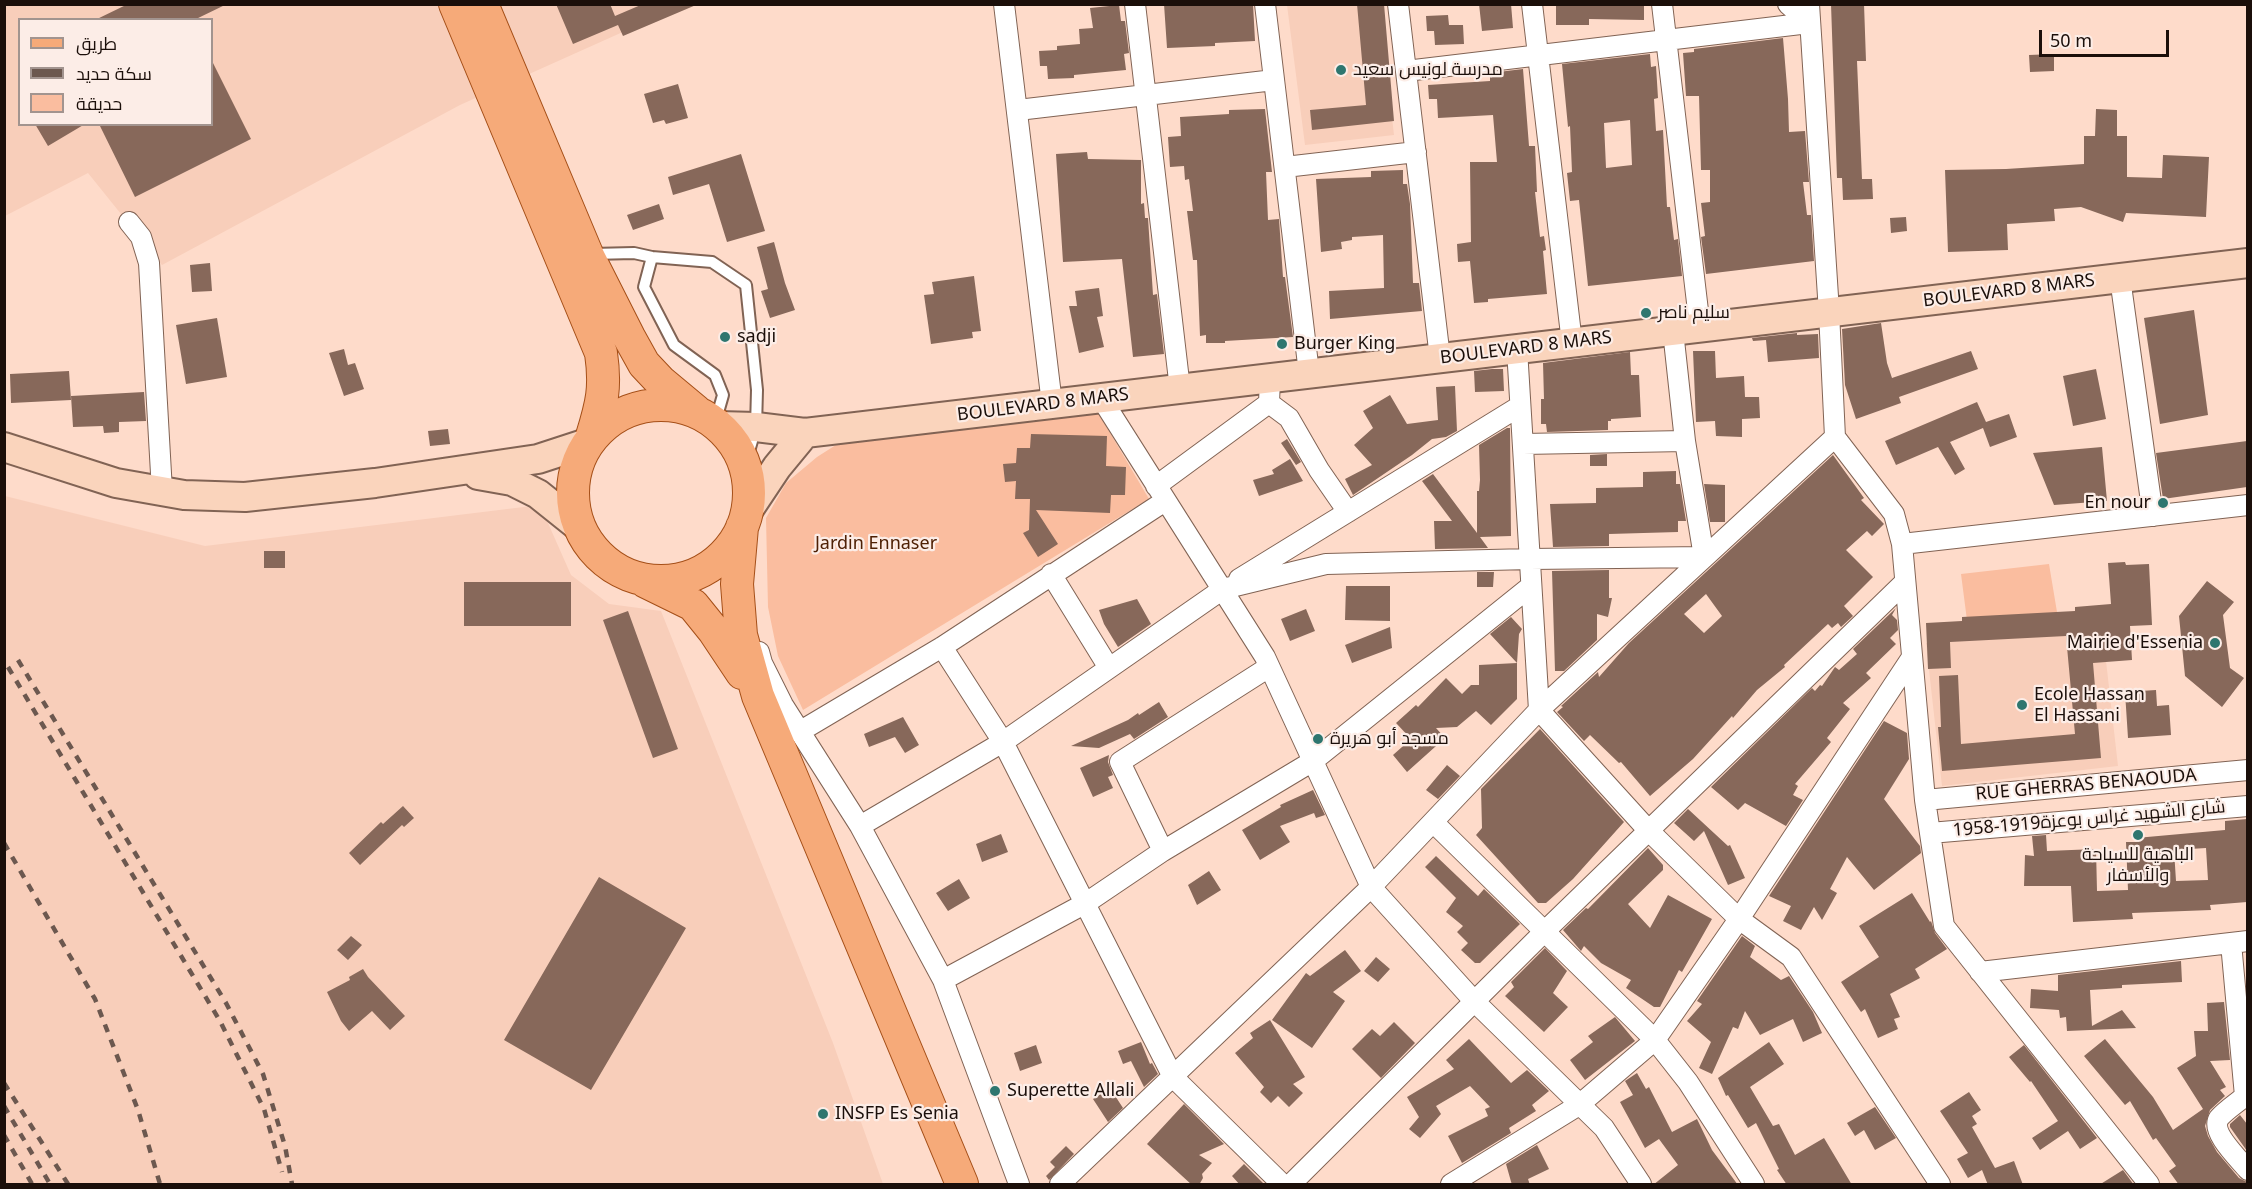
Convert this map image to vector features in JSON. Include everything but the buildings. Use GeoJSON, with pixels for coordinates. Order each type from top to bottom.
{"type":"FeatureCollection","features":[{"type":"Feature","properties":{"kind":"main road"},"geometry":{"type":"LineString","coordinates":[[455,4],[601,353],[605,377],[603,399],[590,440],[575,469],[572,498],[578,526],[592,549],[612,567],[693,605],[714,631],[758,696]]}},
{"type":"Feature","properties":{"kind":"main road"},"geometry":{"type":"LineString","coordinates":[[482,4],[587,254],[644,364],[660,381],[711,421],[735,444],[745,465],[749,489],[737,584],[741,635],[758,696],[962,1185]]}},
{"type":"Feature","properties":{"kind":"main road","name":"BOULEVARD 8 MARS"},"geometry":{"type":"LineString","coordinates":[[711,421],[805,433],[1180,389],[1270,391],[1309,373],[2247,263]]}},
{"type":"Feature","properties":{"kind":"main road"},"geometry":{"type":"LineString","coordinates":[[4,447],[116,483],[184,495],[245,497],[538,459],[590,440],[614,417],[642,406],[671,405],[711,421]]}},
{"type":"Feature","properties":{"kind":"main road"},"geometry":{"type":"LineString","coordinates":[[637,578],[662,581],[687,577],[710,566],[729,549],[777,467],[805,433]]}},
{"type":"Feature","properties":{"kind":"main road"},"geometry":{"type":"LineString","coordinates":[[458,471],[512,481],[538,494],[578,526]]}},
{"type":"Feature","properties":{"kind":"street"},"geometry":{"type":"LineString","coordinates":[[1004,4],[1052,404]]}},
{"type":"Feature","properties":{"kind":"street"},"geometry":{"type":"LineString","coordinates":[[1135,4],[1180,389]]}},
{"type":"Feature","properties":{"kind":"street"},"geometry":{"type":"LineString","coordinates":[[1265,4],[1309,373]]}},
{"type":"Feature","properties":{"kind":"street"},"geometry":{"type":"LineString","coordinates":[[1398,4],[1440,358]]}},
{"type":"Feature","properties":{"kind":"street"},"geometry":{"type":"LineString","coordinates":[[1532,4],[1572,343]]}},
{"type":"Feature","properties":{"kind":"street"},"geometry":{"type":"LineString","coordinates":[[1662,4],[1686,329],[1685,441],[1704,557]]}},
{"type":"Feature","properties":{"kind":"street"},"geometry":{"type":"LineString","coordinates":[[1788,4],[1809,14]]}},
{"type":"Feature","properties":{"kind":"street"},"geometry":{"type":"LineString","coordinates":[[1406,71],[1666,40],[1809,14]]}},
{"type":"Feature","properties":{"kind":"street"},"geometry":{"type":"LineString","coordinates":[[1809,14],[1835,436],[1894,514],[1902,544],[1925,801],[1944,926],[2149,1185]]}},
{"type":"Feature","properties":{"kind":"street"},"geometry":{"type":"LineString","coordinates":[[1018,110],[1274,80]]}},
{"type":"Feature","properties":{"kind":"street"},"geometry":{"type":"LineString","coordinates":[[1285,167],[1416,152]]}},
{"type":"Feature","properties":{"kind":"street"},"geometry":{"type":"LineString","coordinates":[[129,222],[141,237],[149,263],[162,491]]}},
{"type":"Feature","properties":{"kind":"street"},"geometry":{"type":"LineString","coordinates":[[2120,278],[2153,516]]}},
{"type":"Feature","properties":{"kind":"street"},"geometry":{"type":"LineString","coordinates":[[1517,349],[1539,710],[1648,830],[1739,919],[1791,957],[1940,1185]]}},
{"type":"Feature","properties":{"kind":"street"},"geometry":{"type":"LineString","coordinates":[[799,732],[942,647],[1052,574],[1160,494],[1270,391],[1348,512]]}},
{"type":"Feature","properties":{"kind":"street"},"geometry":{"type":"LineString","coordinates":[[1101,398],[1160,494],[1223,589],[1269,667],[1371,887],[1474,1001],[1604,1128],[1638,1184]]}},
{"type":"Feature","properties":{"kind":"street"},"geometry":{"type":"LineString","coordinates":[[860,826],[1003,742],[1223,589],[1520,406]]}},
{"type":"Feature","properties":{"kind":"street"},"geometry":{"type":"LineString","coordinates":[[1060,1185],[1371,887],[1539,710],[1835,436]]}},
{"type":"Feature","properties":{"kind":"street"},"geometry":{"type":"LineString","coordinates":[[1522,444],[1685,441]]}},
{"type":"Feature","properties":{"kind":"street"},"geometry":{"type":"LineString","coordinates":[[1902,544],[2247,505]]}},
{"type":"Feature","properties":{"kind":"street"},"geometry":{"type":"LineString","coordinates":[[745,520],[749,558],[749,608],[762,663],[799,732],[860,826],[943,981],[1019,1185]]}},
{"type":"Feature","properties":{"kind":"street"},"geometry":{"type":"LineString","coordinates":[[1223,589],[1326,564],[1704,557]]}},
{"type":"Feature","properties":{"kind":"street"},"geometry":{"type":"LineString","coordinates":[[1052,574],[1109,668]]}},
{"type":"Feature","properties":{"kind":"street"},"geometry":{"type":"LineString","coordinates":[[1291,1185],[1544,932],[1905,582]]}},
{"type":"Feature","properties":{"kind":"street"},"geometry":{"type":"LineString","coordinates":[[943,981],[1086,903],[1163,851],[1313,761],[1532,586]]}},
{"type":"Feature","properties":{"kind":"street"},"geometry":{"type":"LineString","coordinates":[[942,647],[1003,742],[1173,1077],[1282,1185]]}},
{"type":"Feature","properties":{"kind":"street"},"geometry":{"type":"LineString","coordinates":[[1451,1185],[1580,1105],[1655,1041],[1739,919],[1912,657]]}},
{"type":"Feature","properties":{"kind":"street"},"geometry":{"type":"LineString","coordinates":[[1163,851],[1120,762],[1269,667]]}},
{"type":"Feature","properties":{"kind":"street","name":"RUE GHERRAS BENAOUDA"},"geometry":{"type":"LineString","coordinates":[[1925,801],[2247,770]]}},
{"type":"Feature","properties":{"kind":"street","name":"شارع الشهيد غراس بوعزة1919-1958"},"geometry":{"type":"LineString","coordinates":[[1930,833],[2247,806]]}},
{"type":"Feature","properties":{"kind":"street"},"geometry":{"type":"LineString","coordinates":[[1432,822],[1655,1041],[1688,1082],[1754,1185]]}},
{"type":"Feature","properties":{"kind":"street"},"geometry":{"type":"LineString","coordinates":[[1980,972],[2239,942],[2246,1095],[2218,1119],[2217,1126],[2218,1134],[2247,1170]]}},
{"type":"Feature","properties":{"kind":"lane"},"geometry":{"type":"LineString","coordinates":[[587,254],[634,253],[652,257],[712,262],[746,285],[757,390],[756,427],[745,465]]}},
{"type":"Feature","properties":{"kind":"lane"},"geometry":{"type":"LineString","coordinates":[[652,257],[644,287],[674,345],[715,375],[723,395],[711,421]]}},
{"type":"Feature","properties":{"kind":"shaded area"},"geometry":{"type":"Polygon","coordinates":[[[5,5],[683,5],[460,105],[162,265],[88,173],[5,216],[5,5]]]}},
{"type":"Feature","properties":{"kind":"shaded area","name":"مدرسة لونيس سعيد"},"geometry":{"type":"Polygon","coordinates":[[[1287,5],[1379,5],[1394,135],[1305,145],[1287,5]]]}},
{"type":"Feature","properties":{"kind":"shaded area"},"geometry":{"type":"Polygon","coordinates":[[[5,496],[205,546],[540,505],[571,575],[609,604],[661,611],[833,1043],[883,1184],[5,1184],[5,496]]]}},
{"type":"Feature","properties":{"kind":"shaded area","name":"Ecole Hassan El Hassani"},"geometry":{"type":"Polygon","coordinates":[[[2102,626],[2118,766],[1942,786],[1926,643],[2102,626]]]}},
{"type":"Feature","properties":{"kind":"green space","name":"Jardin Ennaser"},"geometry":{"type":"Polygon","coordinates":[[[1096,409],[1149,499],[803,710],[778,656],[768,607],[766,518],[786,483],[817,457],[839,443],[1096,409]]]}},
{"type":"Feature","properties":{"kind":"green space"},"geometry":{"type":"Polygon","coordinates":[[[2049,564],[2058,618],[1968,628],[1961,574],[2049,564]]]}},
{"type":"Feature","properties":{"kind":"railway"},"geometry":{"type":"LineString","coordinates":[[18,660],[226,1003],[263,1074],[285,1146],[292,1184]]}},
{"type":"Feature","properties":{"kind":"railway"},"geometry":{"type":"LineString","coordinates":[[8,667],[220,1021],[264,1109],[282,1172]]}},
{"type":"Feature","properties":{"kind":"railway"},"geometry":{"type":"LineString","coordinates":[[4,843],[95,999],[138,1110],[160,1184]]}},
{"type":"Feature","properties":{"kind":"railway"},"geometry":{"type":"LineString","coordinates":[[4,1083],[68,1184]]}},
{"type":"Feature","properties":{"kind":"railway"},"geometry":{"type":"LineString","coordinates":[[4,1106],[50,1184]]}},
{"type":"Feature","properties":{"kind":"railway"},"geometry":{"type":"LineString","coordinates":[[4,1135],[32,1184]]}},
{"type":"Feature","properties":{"kind":"place","name":"مدرسة لونيس سعيد"},"geometry":{"type":"Point","coordinates":[1341,70]}},
{"type":"Feature","properties":{"kind":"place","name":"سليم ناصر"},"geometry":{"type":"Point","coordinates":[1646,313]}},
{"type":"Feature","properties":{"kind":"place","name":"sadji"},"geometry":{"type":"Point","coordinates":[725,337]}},
{"type":"Feature","properties":{"kind":"place","name":"Burger King"},"geometry":{"type":"Point","coordinates":[1282,344]}},
{"type":"Feature","properties":{"kind":"place","name":"En nour"},"geometry":{"type":"Point","coordinates":[2163,503]}},
{"type":"Feature","properties":{"kind":"place","name":"Mairie d'Essenia"},"geometry":{"type":"Point","coordinates":[2215,643]}},
{"type":"Feature","properties":{"kind":"place","name":"Ecole Hassan El Hassani"},"geometry":{"type":"Point","coordinates":[2022,705]}},
{"type":"Feature","properties":{"kind":"place","name":"مسجد أبو هريرة"},"geometry":{"type":"Point","coordinates":[1318,739]}},
{"type":"Feature","properties":{"kind":"place","name":"الباهية للسياحة والأسفار"},"geometry":{"type":"Point","coordinates":[2138,835]}},
{"type":"Feature","properties":{"kind":"place","name":"Superette Allali"},"geometry":{"type":"Point","coordinates":[995,1091]}},
{"type":"Feature","properties":{"kind":"place","name":"INSFP Es Senia"},"geometry":{"type":"Point","coordinates":[823,1114]}}]}
